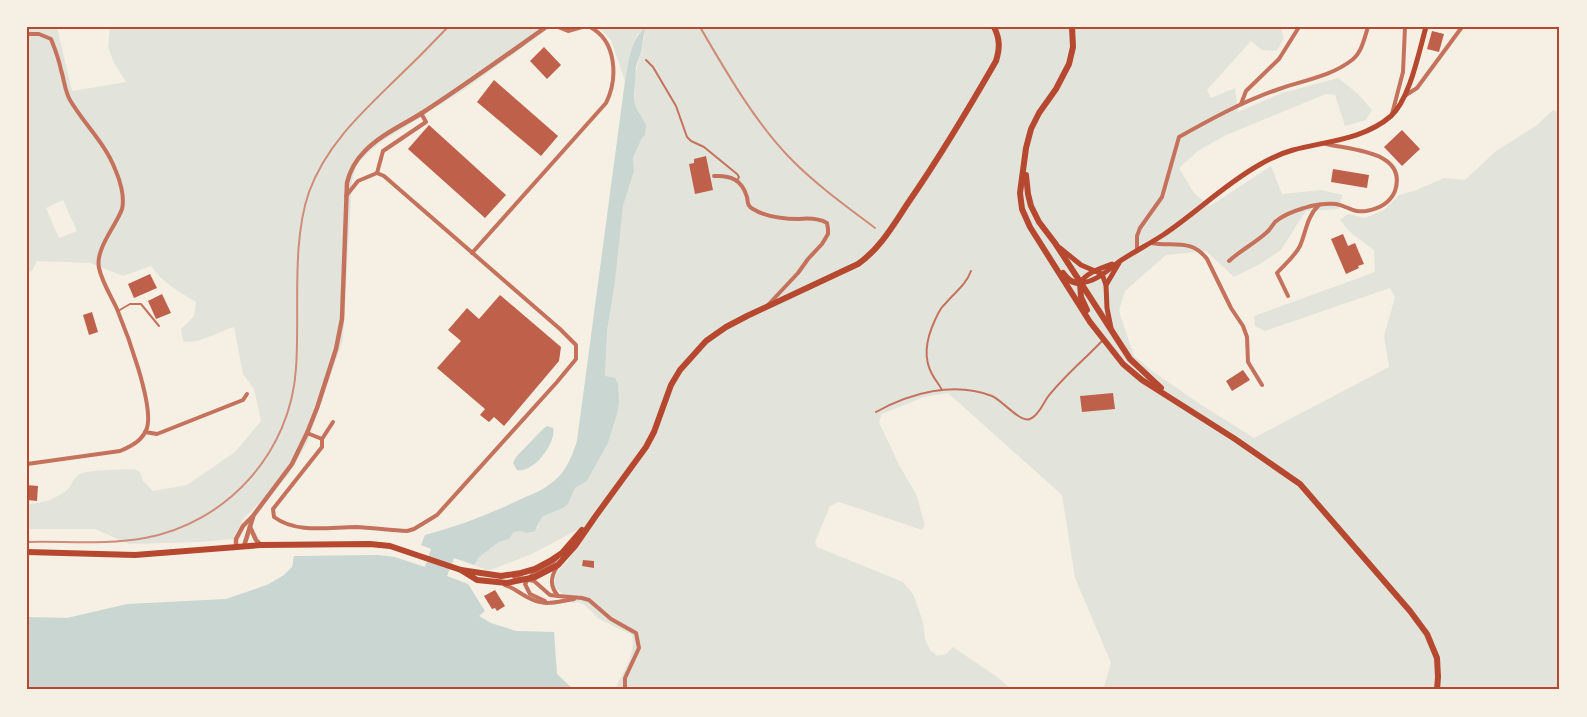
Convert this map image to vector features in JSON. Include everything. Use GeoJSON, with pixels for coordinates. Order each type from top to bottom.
{"type":"FeatureCollection","features":[{"type":"Feature","properties":{"kind":"highway"},"geometry":{"type":"LineString","coordinates":[[461,570],[477,580],[516,582],[535,577],[558,565],[575,546],[646,447],[654,432],[671,385],[689,358],[706,341],[726,327],[768,305],[858,264],[872,252],[925,178],[996,61],[1000,48],[994,27]]}},
{"type":"Feature","properties":{"kind":"highway"},"geometry":{"type":"LineString","coordinates":[[1072,27],[1073,47],[1069,64],[1031,129],[1020,193],[1022,209],[1030,227],[1090,322],[1124,364],[1142,380],[1300,484],[1410,611],[1427,634],[1437,658],[1437,690]]}},
{"type":"Feature","properties":{"kind":"highway"},"geometry":{"type":"LineString","coordinates":[[1025,163],[1028,194],[1039,222],[1130,359],[1175,400]]}},
{"type":"Feature","properties":{"kind":"highway"},"geometry":{"type":"LineString","coordinates":[[1044,249],[1068,280],[1080,283]]}},
{"type":"Feature","properties":{"kind":"highway"},"geometry":{"type":"LineString","coordinates":[[1080,283],[1081,297],[1103,339]]}},
{"type":"Feature","properties":{"kind":"highway"},"geometry":{"type":"LineString","coordinates":[[27,552],[143,555],[244,546],[370,544],[390,546],[461,570],[490,576],[505,576],[535,568],[562,553],[595,516]]}},
{"type":"Feature","properties":{"kind":"main road"},"geometry":{"type":"LineString","coordinates":[[1080,283],[1083,278],[1099,273],[1164,235],[1259,165],[1291,150],[1326,144],[1365,132],[1392,114],[1405,96],[1426,27]]}},
{"type":"Feature","properties":{"kind":"main road"},"geometry":{"type":"LineString","coordinates":[[1055,243],[1081,265],[1099,273],[1106,285],[1109,322],[1115,338]]}},
{"type":"Feature","properties":{"kind":"main road"},"geometry":{"type":"LineString","coordinates":[[1106,285],[1121,260]]}},
{"type":"Feature","properties":{"kind":"street"},"geometry":{"type":"LineString","coordinates":[[236,547],[236,539],[243,526],[292,464],[307,433],[336,349],[341,331],[345,196],[349,173],[354,163],[376,141],[484,72],[546,27]]}},
{"type":"Feature","properties":{"kind":"street"},"geometry":{"type":"LineString","coordinates":[[558,27],[568,31],[582,27]]}},
{"type":"Feature","properties":{"kind":"street"},"geometry":{"type":"LineString","coordinates":[[472,253],[606,103],[611,93],[613,59],[603,36],[590,27]]}},
{"type":"Feature","properties":{"kind":"street"},"geometry":{"type":"LineString","coordinates":[[1241,104],[1246,91],[1279,59],[1299,27]]}},
{"type":"Feature","properties":{"kind":"street"},"geometry":{"type":"LineString","coordinates":[[1137,251],[1137,236],[1162,197],[1179,137],[1241,104],[1339,68],[1358,53],[1368,27]]}},
{"type":"Feature","properties":{"kind":"street"},"geometry":{"type":"LineString","coordinates":[[1392,114],[1403,72],[1406,27]]}},
{"type":"Feature","properties":{"kind":"street"},"geometry":{"type":"LineString","coordinates":[[1405,96],[1417,88],[1462,27]]}},
{"type":"Feature","properties":{"kind":"street"},"geometry":{"type":"LineString","coordinates":[[27,34],[39,34],[51,39],[68,98],[101,142],[115,168],[122,192],[122,208],[102,248],[98,265],[135,357],[149,418],[145,432],[136,443],[120,450],[27,464]]}},
{"type":"Feature","properties":{"kind":"street"},"geometry":{"type":"LineString","coordinates":[[377,173],[383,151],[426,122],[421,113]]}},
{"type":"Feature","properties":{"kind":"street"},"geometry":{"type":"LineString","coordinates":[[1229,261],[1268,232],[1280,218],[1307,206],[1335,204],[1353,212],[1364,212],[1382,206],[1389,200],[1395,191],[1397,177],[1389,162],[1375,154],[1326,144]]}},
{"type":"Feature","properties":{"kind":"street"},"geometry":{"type":"LineString","coordinates":[[333,422],[322,439],[322,447],[273,508],[274,517],[283,524],[297,528],[358,527],[407,531],[437,515],[576,359],[576,345],[384,176],[377,173],[357,181],[345,196]]}},
{"type":"Feature","properties":{"kind":"street"},"geometry":{"type":"LineString","coordinates":[[714,176],[729,176],[737,181],[746,193],[749,206],[754,210],[776,217],[822,220],[827,223],[828,229],[822,244],[768,305]]}},
{"type":"Feature","properties":{"kind":"street"},"geometry":{"type":"LineString","coordinates":[[1288,296],[1277,273],[1299,248],[1308,221],[1319,205]]}},
{"type":"Feature","properties":{"kind":"street"},"geometry":{"type":"LineString","coordinates":[[1150,243],[1185,245],[1199,249],[1203,253],[1231,308],[1243,326],[1247,337],[1248,362],[1262,385]]}},
{"type":"Feature","properties":{"kind":"street"},"geometry":{"type":"LineString","coordinates":[[145,432],[157,434],[171,429],[243,400],[247,394]]}},
{"type":"Feature","properties":{"kind":"street"},"geometry":{"type":"LineString","coordinates":[[307,433],[322,439]]}},
{"type":"Feature","properties":{"kind":"street"},"geometry":{"type":"LineString","coordinates":[[244,546],[253,516]]}},
{"type":"Feature","properties":{"kind":"street"},"geometry":{"type":"LineString","coordinates":[[250,527],[261,546]]}},
{"type":"Feature","properties":{"kind":"street"},"geometry":{"type":"LineString","coordinates":[[554,603],[530,594],[525,584],[530,575],[553,563],[562,553]]}},
{"type":"Feature","properties":{"kind":"street"},"geometry":{"type":"LineString","coordinates":[[558,565],[553,573],[551,584],[558,596]]}},
{"type":"Feature","properties":{"kind":"street"},"geometry":{"type":"LineString","coordinates":[[505,576],[537,582],[550,595],[589,600],[611,619],[636,633],[639,648],[625,678],[625,690]]}},
{"type":"Feature","properties":{"kind":"street"},"geometry":{"type":"LineString","coordinates":[[496,582],[516,589],[537,602],[554,603],[582,598]]}},
{"type":"Feature","properties":{"kind":"lane"},"geometry":{"type":"LineString","coordinates":[[646,60],[653,67],[676,106],[687,137],[704,147],[737,174],[739,177],[737,181]]}},
{"type":"Feature","properties":{"kind":"lane"},"geometry":{"type":"LineString","coordinates":[[942,390],[932,374],[927,358],[928,336],[941,309],[958,291],[971,271]]}},
{"type":"Feature","properties":{"kind":"lane"},"geometry":{"type":"LineString","coordinates":[[118,311],[130,304],[141,304],[159,326]]}},
{"type":"Feature","properties":{"kind":"lane"},"geometry":{"type":"LineString","coordinates":[[876,412],[907,398],[942,390],[971,391],[991,396],[1020,417],[1030,419],[1035,416],[1064,379],[1103,339]]}},
{"type":"Feature","properties":{"kind":"shaded area"},"geometry":{"type":"Polygon","coordinates":[[[27,27],[57,27],[72,91],[126,82],[114,63],[108,47],[110,27],[551,27],[465,89],[381,142],[357,164],[352,181],[343,340],[308,441],[289,474],[244,518],[233,539],[129,544],[95,529],[27,529],[27,504],[44,502],[56,497],[70,487],[74,479],[82,473],[134,469],[140,472],[143,481],[153,491],[187,485],[235,452],[261,421],[254,389],[243,374],[234,327],[195,341],[183,341],[181,329],[194,316],[196,302],[177,291],[151,266],[123,276],[90,263],[37,261],[32,271],[27,273],[27,27]],[[63,200],[46,208],[59,238],[77,231],[63,200]]]}},
{"type":"Feature","properties":{"kind":"shaded area"},"geometry":{"type":"Polygon","coordinates":[[[598,27],[1280,27],[1284,38],[1277,51],[1262,50],[1251,41],[1207,90],[1211,98],[1235,88],[1238,112],[1282,93],[1338,78],[1358,94],[1372,110],[1366,120],[1345,126],[1335,95],[1326,94],[1224,136],[1198,151],[1179,168],[1194,193],[1210,206],[1271,166],[1282,194],[1321,190],[1343,195],[1338,209],[1306,211],[1281,250],[1234,277],[1206,251],[1166,255],[1125,291],[1119,311],[1134,356],[1200,404],[1254,438],[1389,367],[1384,336],[1395,297],[1390,288],[1265,331],[1255,326],[1254,316],[1375,272],[1374,250],[1351,233],[1340,220],[1348,214],[1365,218],[1384,210],[1399,195],[1444,178],[1465,180],[1496,151],[1537,125],[1553,110],[1560,113],[1560,690],[1103,690],[1111,663],[1075,578],[1062,495],[948,393],[924,397],[882,414],[879,422],[899,465],[916,494],[925,525],[922,530],[839,502],[830,506],[815,542],[817,547],[903,582],[913,594],[930,650],[937,656],[946,654],[953,647],[996,676],[1012,690],[617,690],[616,687],[631,656],[632,635],[599,619],[585,605],[578,602],[572,603],[555,587],[557,573],[572,554],[577,530],[532,554],[490,570],[474,565],[479,557],[499,542],[509,539],[514,532],[520,530],[527,533],[538,528],[543,516],[568,504],[575,488],[587,481],[608,443],[612,427],[605,376],[607,331],[623,206],[634,171],[633,158],[642,138],[640,113],[635,105],[634,81],[645,34],[638,33],[625,81],[611,40],[598,27]]]}},
{"type":"Feature","properties":{"kind":"shaded area"},"geometry":{"type":"Polygon","coordinates":[[[645,28],[636,67],[634,95],[635,105],[646,125],[645,135],[633,158],[634,171],[623,206],[607,331],[605,376],[615,378],[618,384],[619,400],[608,443],[587,481],[575,488],[568,504],[543,516],[535,531],[514,532],[509,539],[499,542],[479,557],[474,565],[454,558],[447,576],[468,584],[485,611],[479,616],[491,623],[516,631],[554,632],[557,674],[574,690],[27,690],[27,617],[67,618],[127,604],[226,599],[267,585],[284,575],[292,567],[294,556],[378,555],[395,557],[425,567],[431,549],[421,545],[425,535],[498,510],[543,489],[559,477],[577,441],[625,81],[633,45],[645,28]]]}},
{"type":"Feature","properties":{"kind":"shaded area"},"geometry":{"type":"Polygon","coordinates":[[[547,426],[553,428],[548,448],[530,467],[517,470],[513,463],[516,457],[547,426]]]}},
{"type":"Feature","properties":{"kind":"building"},"geometry":{"type":"Polygon","coordinates":[[[1432,31],[1444,34],[1439,52],[1427,49],[1432,31]]]}},
{"type":"Feature","properties":{"kind":"building"},"geometry":{"type":"Polygon","coordinates":[[[544,47],[561,65],[547,79],[530,61],[544,47]]]}},
{"type":"Feature","properties":{"kind":"building"},"geometry":{"type":"Polygon","coordinates":[[[494,80],[558,136],[541,156],[477,102],[494,80]]]}},
{"type":"Feature","properties":{"kind":"building"},"geometry":{"type":"Polygon","coordinates":[[[429,125],[506,195],[485,218],[408,149],[429,125]]]}},
{"type":"Feature","properties":{"kind":"building"},"geometry":{"type":"Polygon","coordinates":[[[1402,130],[1420,149],[1402,166],[1384,147],[1402,130]]]}},
{"type":"Feature","properties":{"kind":"building"},"geometry":{"type":"Polygon","coordinates":[[[706,156],[713,190],[695,194],[689,164],[694,163],[694,159],[706,156]]]}},
{"type":"Feature","properties":{"kind":"building"},"geometry":{"type":"Polygon","coordinates":[[[1333,169],[1369,175],[1367,188],[1331,182],[1333,169]]]}},
{"type":"Feature","properties":{"kind":"building"},"geometry":{"type":"Polygon","coordinates":[[[1343,234],[1348,246],[1355,243],[1364,264],[1346,274],[1331,239],[1343,234]]]}},
{"type":"Feature","properties":{"kind":"building"},"geometry":{"type":"Polygon","coordinates":[[[150,274],[157,288],[134,298],[128,284],[150,274]]]}},
{"type":"Feature","properties":{"kind":"building"},"geometry":{"type":"Polygon","coordinates":[[[162,294],[171,313],[156,319],[148,301],[162,294]]]}},
{"type":"Feature","properties":{"kind":"building"},"geometry":{"type":"Polygon","coordinates":[[[500,295],[561,347],[559,361],[504,426],[494,417],[489,422],[480,415],[485,409],[437,368],[461,341],[448,330],[467,308],[479,319],[500,295]]]}},
{"type":"Feature","properties":{"kind":"building"},"geometry":{"type":"Polygon","coordinates":[[[92,312],[98,332],[89,335],[83,315],[92,312]]]}},
{"type":"Feature","properties":{"kind":"building"},"geometry":{"type":"Polygon","coordinates":[[[1243,370],[1250,380],[1232,391],[1226,381],[1243,370]]]}},
{"type":"Feature","properties":{"kind":"building"},"geometry":{"type":"Polygon","coordinates":[[[1113,393],[1115,409],[1082,412],[1080,396],[1113,393]]]}},
{"type":"Feature","properties":{"kind":"building"},"geometry":{"type":"Polygon","coordinates":[[[27,485],[38,486],[37,501],[27,500],[27,485]]]}},
{"type":"Feature","properties":{"kind":"building"},"geometry":{"type":"Polygon","coordinates":[[[583,560],[594,561],[594,568],[582,566],[583,560]]]}},
{"type":"Feature","properties":{"kind":"building"},"geometry":{"type":"Polygon","coordinates":[[[495,590],[505,606],[497,611],[495,608],[492,609],[484,596],[495,590]]]}},
{"type":"Feature","properties":{"kind":"railway"},"geometry":{"type":"LineString","coordinates":[[27,542],[116,541],[145,538],[175,530],[202,517],[227,500],[249,479],[268,455],[282,428],[291,399],[296,368],[300,234],[303,212],[316,176],[333,147],[354,121],[448,27]]}},
{"type":"Feature","properties":{"kind":"railway"},"geometry":{"type":"LineString","coordinates":[[700,27],[741,95],[776,143],[809,176],[875,228]]}}]}
